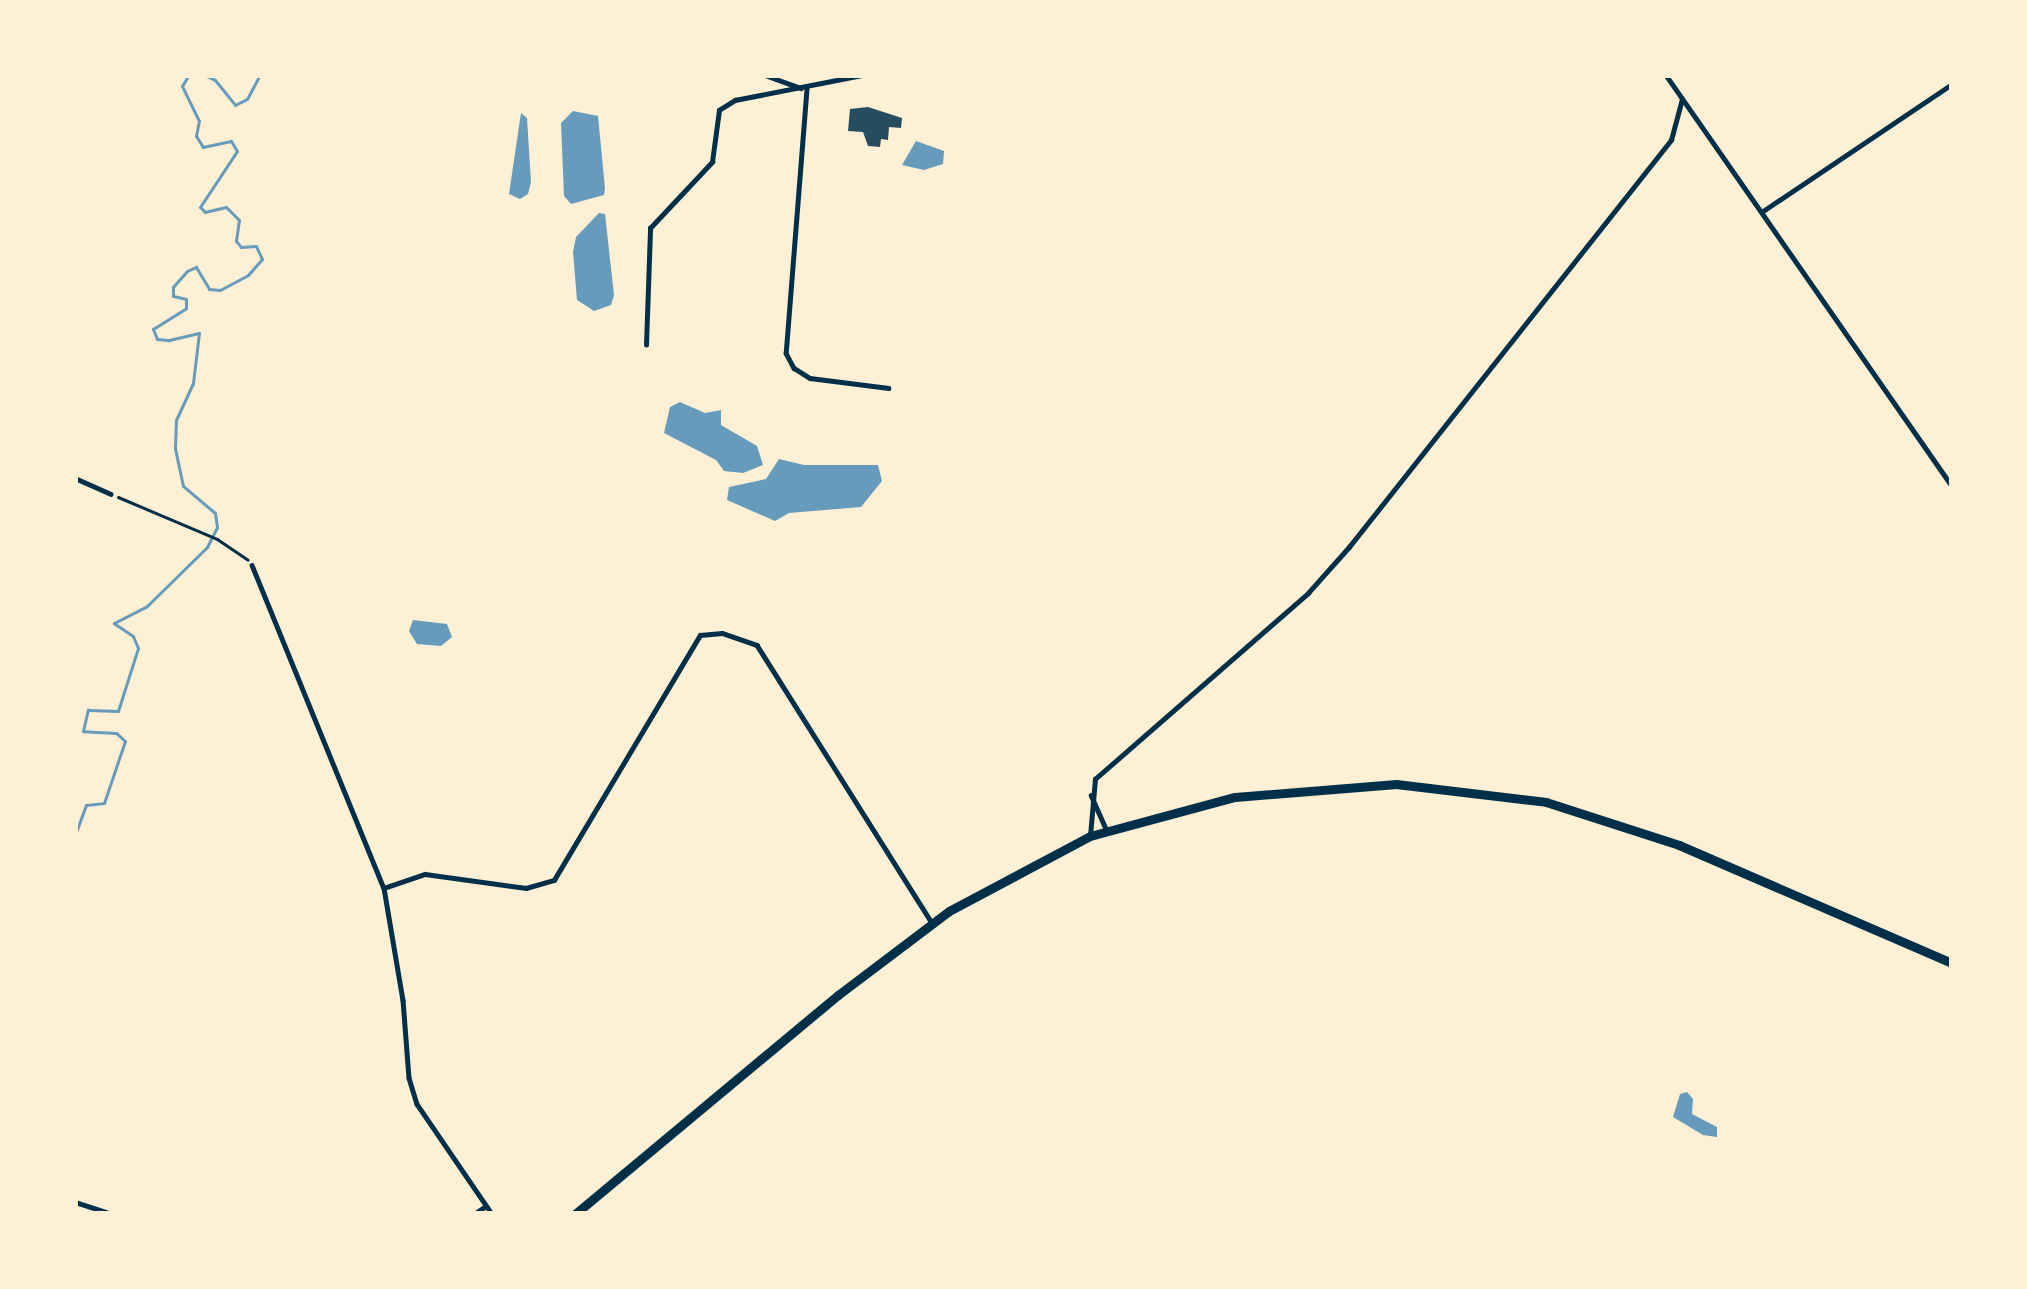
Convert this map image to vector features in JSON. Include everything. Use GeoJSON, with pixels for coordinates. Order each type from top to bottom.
{"type":"FeatureCollection","features":[{"type":"Feature","properties":{"kind":"highway"},"geometry":{"type":"LineString","coordinates":[[575,1214],[932,922],[1011,873],[1090,836],[1193,805],[1312,787],[1438,786],[1516,795],[1583,811],[1679,845],[1952,963]]}},
{"type":"Feature","properties":{"kind":"street"},"geometry":{"type":"LineString","coordinates":[[765,75],[807,89]]}},
{"type":"Feature","properties":{"kind":"street"},"geometry":{"type":"LineString","coordinates":[[646,345],[650,228],[712,162],[718,110],[735,100],[862,75]]}},
{"type":"Feature","properties":{"kind":"street"},"geometry":{"type":"LineString","coordinates":[[1666,75],[1952,486]]}},
{"type":"Feature","properties":{"kind":"street"},"geometry":{"type":"LineString","coordinates":[[1763,211],[1952,83]]}},
{"type":"Feature","properties":{"kind":"street"},"geometry":{"type":"LineString","coordinates":[[807,89],[786,353],[794,368],[810,378],[888,388]]}},
{"type":"Feature","properties":{"kind":"street"},"geometry":{"type":"LineString","coordinates":[[1090,836],[1091,795],[1103,771],[1282,616],[1348,547],[1661,154],[1681,121],[1682,99]]}},
{"type":"Feature","properties":{"kind":"street"},"geometry":{"type":"LineString","coordinates":[[75,478],[111,494]]}},
{"type":"Feature","properties":{"kind":"street"},"geometry":{"type":"LineString","coordinates":[[252,565],[384,888],[413,1091],[431,1130],[492,1214]]}},
{"type":"Feature","properties":{"kind":"street"},"geometry":{"type":"LineString","coordinates":[[384,888],[425,874],[526,888],[554,880],[700,634],[722,633],[757,645],[932,922]]}},
{"type":"Feature","properties":{"kind":"street"},"geometry":{"type":"LineString","coordinates":[[1091,795],[1107,830]]}},
{"type":"Feature","properties":{"kind":"street"},"geometry":{"type":"LineString","coordinates":[[75,1202],[112,1214]]}},
{"type":"Feature","properties":{"kind":"street"},"geometry":{"type":"LineString","coordinates":[[474,1214],[485,1206]]}},
{"type":"Feature","properties":{"kind":"path"},"geometry":{"type":"LineString","coordinates":[[111,494],[243,552],[252,565]]}},
{"type":"Feature","properties":{"kind":"water"},"geometry":{"type":"Polygon","coordinates":[[[573,111],[598,116],[605,188],[604,195],[571,204],[564,196],[561,123],[573,111]]]}},
{"type":"Feature","properties":{"kind":"water"},"geometry":{"type":"Polygon","coordinates":[[[521,113],[527,118],[531,182],[528,194],[520,199],[509,194],[521,113]]]}},
{"type":"Feature","properties":{"kind":"water"},"geometry":{"type":"Polygon","coordinates":[[[916,141],[944,151],[943,164],[924,170],[902,165],[916,141]]]}},
{"type":"Feature","properties":{"kind":"water"},"geometry":{"type":"Polygon","coordinates":[[[599,213],[605,214],[614,295],[611,305],[594,311],[577,300],[573,252],[576,237],[599,213]]]}},
{"type":"Feature","properties":{"kind":"water"},"geometry":{"type":"Polygon","coordinates":[[[680,402],[705,413],[721,410],[721,425],[757,446],[763,465],[743,473],[724,471],[716,460],[664,433],[670,407],[680,402]]]}},
{"type":"Feature","properties":{"kind":"water"},"geometry":{"type":"Polygon","coordinates":[[[779,459],[804,465],[878,465],[882,481],[861,507],[789,513],[775,521],[727,500],[729,487],[766,479],[779,459]]]}},
{"type":"Feature","properties":{"kind":"water"},"geometry":{"type":"Polygon","coordinates":[[[413,620],[447,624],[452,637],[441,646],[417,644],[409,631],[413,620]]]}},
{"type":"Feature","properties":{"kind":"water"},"geometry":{"type":"Polygon","coordinates":[[[1687,1092],[1693,1099],[1692,1114],[1717,1127],[1717,1137],[1703,1135],[1673,1117],[1680,1094],[1687,1092]]]}},
{"type":"Feature","properties":{"kind":"building"},"geometry":{"type":"Polygon","coordinates":[[[868,107],[902,118],[901,128],[889,127],[888,140],[881,139],[880,147],[868,146],[863,132],[848,131],[850,109],[868,107]]]}},
{"type":"Feature","properties":{"kind":"waterway"},"geometry":{"type":"LineString","coordinates":[[75,835],[86,805],[104,803],[125,741],[116,733],[83,731],[88,710],[118,711],[138,648],[133,636],[114,623],[146,607],[207,547],[217,527],[215,513],[183,486],[175,448],[176,420],[193,383],[199,333],[168,340],[157,339],[153,329],[186,308],[186,299],[173,296],[173,287],[187,271],[196,267],[209,289],[220,290],[248,275],[262,259],[256,246],[241,247],[236,241],[239,220],[226,207],[205,212],[200,207],[237,151],[231,141],[203,147],[196,136],[199,121],[182,86],[188,76],[197,75]]}},
{"type":"Feature","properties":{"kind":"waterway"},"geometry":{"type":"LineString","coordinates":[[204,75],[215,80],[235,105],[247,99],[260,75]]}}]}
